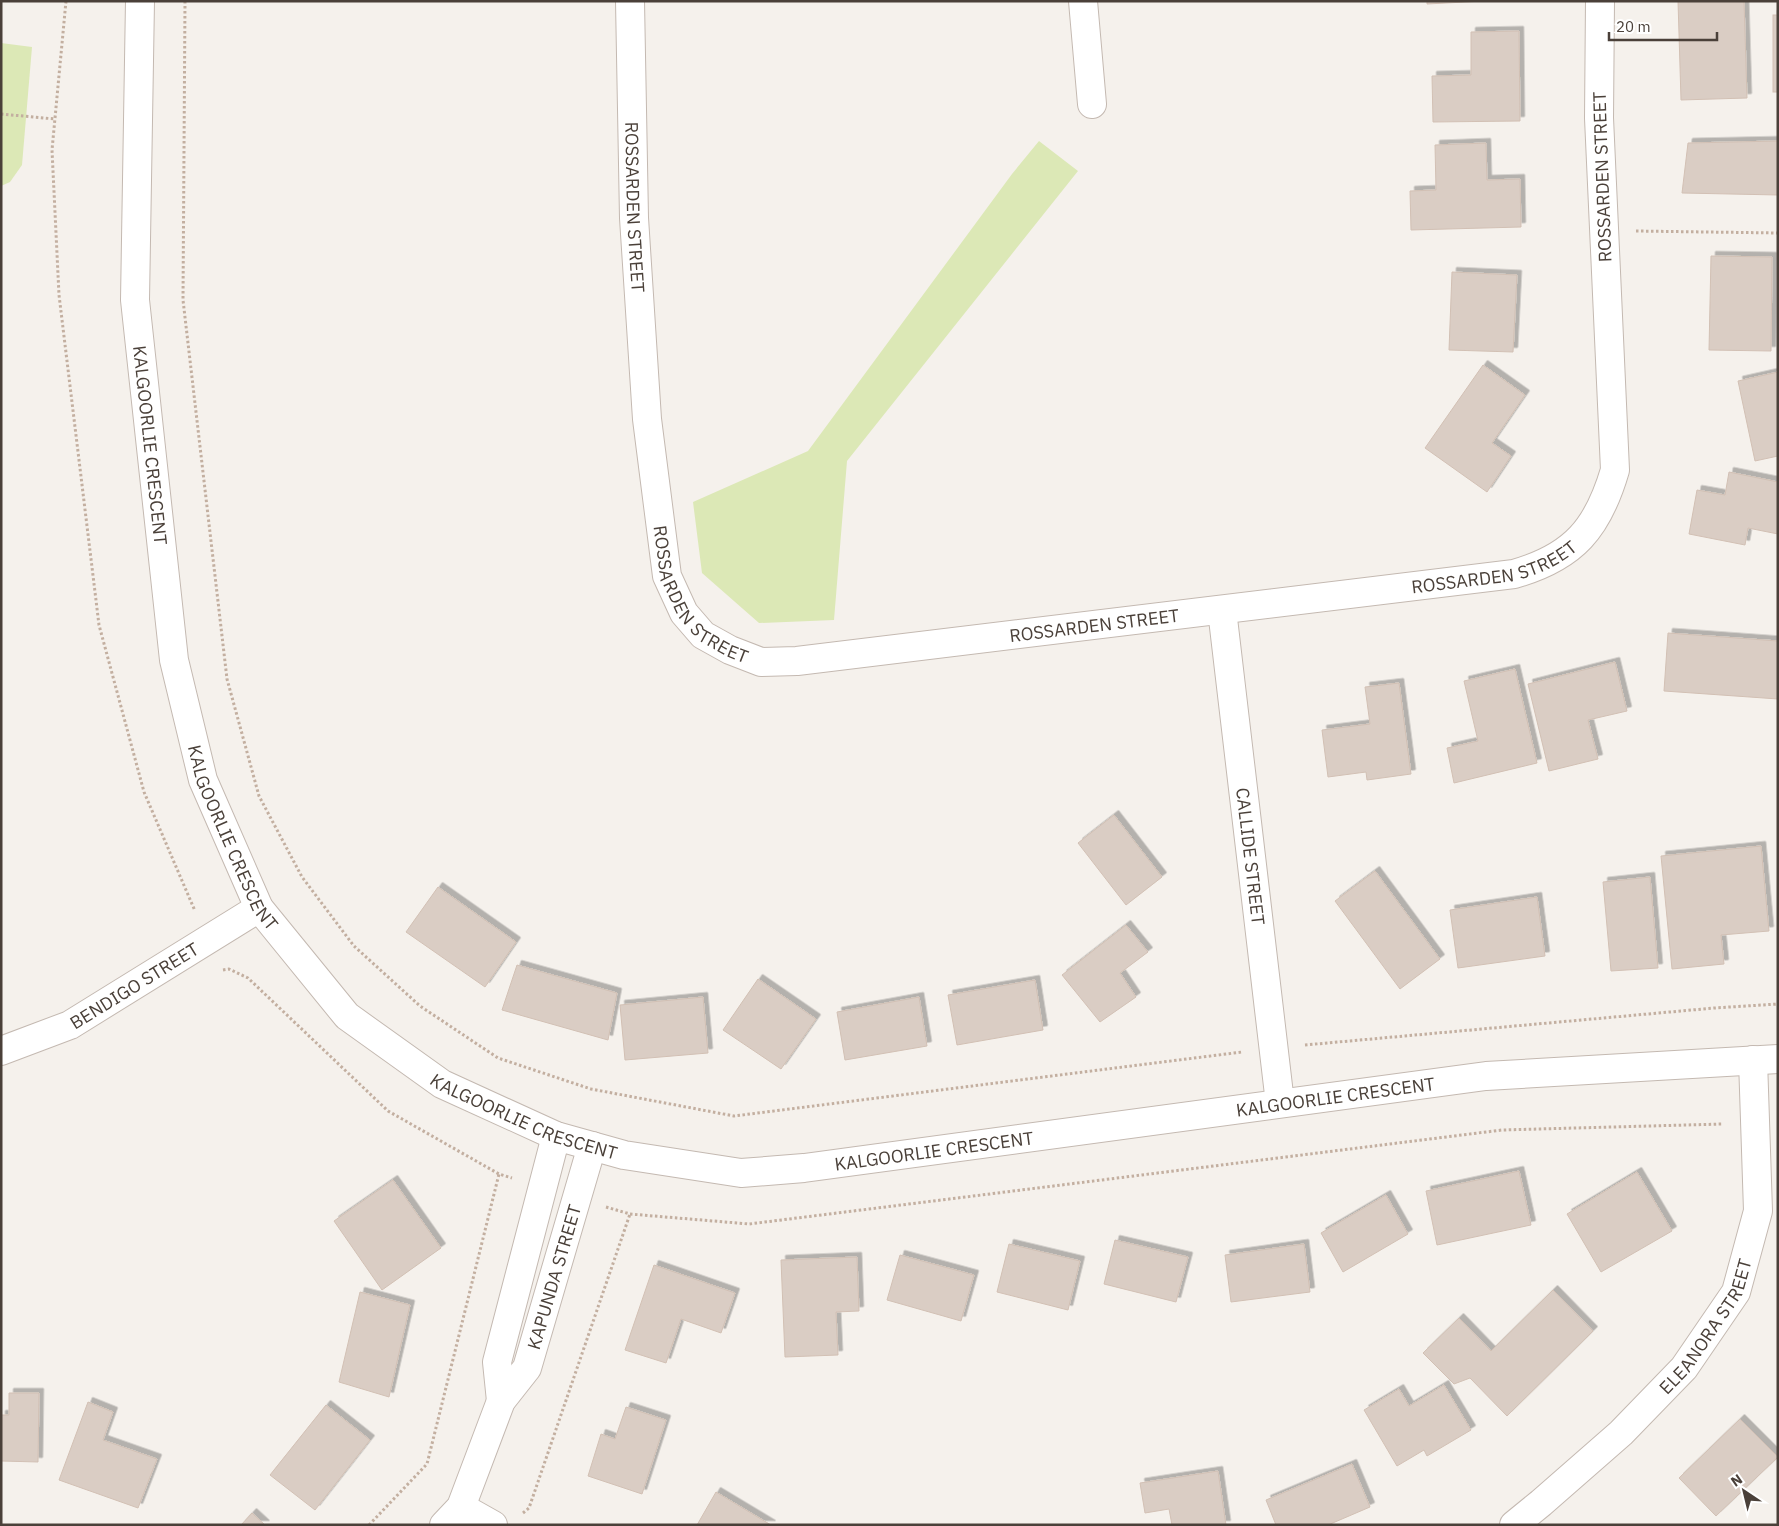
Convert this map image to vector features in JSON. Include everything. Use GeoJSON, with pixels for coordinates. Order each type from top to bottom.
{"type":"FeatureCollection","features":[{"type":"Feature","properties":{"kind":"street","name":"KALGOORLIE CRESCENT"},"geometry":{"type":"LineString","coordinates":[[140,1],[136,300],[174,660],[203,780],[259,908],[347,1016],[442,1084],[556,1136],[624,1155],[741,1173],[804,1168],[1486,1076],[1766,1059]]}},
{"type":"Feature","properties":{"kind":"street","name":"ROSSARDEN STREET"},"geometry":{"type":"LineString","coordinates":[[630,1],[634,218],[647,419],[667,576],[684,613],[703,635],[730,650],[761,662],[798,660],[1514,574],[1538,567],[1561,554],[1580,539],[1597,516],[1607,496],[1615,470],[1599,118],[1600,1]]}},
{"type":"Feature","properties":{"kind":"street"},"geometry":{"type":"LineString","coordinates":[[1083,1],[1092,104]]}},
{"type":"Feature","properties":{"kind":"street","name":"CALLIDE STREET"},"geometry":{"type":"LineString","coordinates":[[1222,610],[1280,1103]]}},
{"type":"Feature","properties":{"kind":"street","name":"BENDIGO STREET"},"geometry":{"type":"LineString","coordinates":[[1,1051],[70,1025],[259,908]]}},
{"type":"Feature","properties":{"kind":"street","name":"ELEANORA STREET"},"geometry":{"type":"LineString","coordinates":[[1514,1525],[1622,1433],[1684,1368],[1736,1292],[1758,1211],[1754,1123],[1766,1059]]}},
{"type":"Feature","properties":{"kind":"street","name":"KAPUNDA STREET"},"geometry":{"type":"LineString","coordinates":[[501,1401],[496,1362],[556,1136]]}},
{"type":"Feature","properties":{"kind":"street","name":"KAPUNDA STREET"},"geometry":{"type":"LineString","coordinates":[[452,1516],[501,1401],[528,1368],[592,1146]]}},
{"type":"Feature","properties":{"kind":"street"},"geometry":{"type":"LineString","coordinates":[[452,1516],[492,1525]]}},
{"type":"Feature","properties":{"kind":"path"},"geometry":{"type":"LineString","coordinates":[[66,1],[52,150],[60,295],[99,625],[144,792],[198,919],[229,969],[248,978],[388,1111],[499,1174],[427,1464],[369,1525]]}},
{"type":"Feature","properties":{"kind":"path"},"geometry":{"type":"LineString","coordinates":[[185,1],[183,300],[227,679],[259,796],[302,877],[354,946],[420,1006],[498,1058],[590,1088],[734,1116],[1274,1048],[1714,1008],[1778,1004]]}},
{"type":"Feature","properties":{"kind":"path"},"geometry":{"type":"LineString","coordinates":[[1,114],[55,119]]}},
{"type":"Feature","properties":{"kind":"path"},"geometry":{"type":"LineString","coordinates":[[1628,231],[1778,233]]}},
{"type":"Feature","properties":{"kind":"path"},"geometry":{"type":"LineString","coordinates":[[220,971],[229,969]]}},
{"type":"Feature","properties":{"kind":"path"},"geometry":{"type":"LineString","coordinates":[[521,1514],[529,1508],[630,1214],[749,1224],[1502,1130],[1754,1123]]}},
{"type":"Feature","properties":{"kind":"green space"},"geometry":{"type":"Polygon","coordinates":[[[1,43],[32,47],[22,165],[10,182],[1,186],[1,43]]]}},
{"type":"Feature","properties":{"kind":"green space"},"geometry":{"type":"Polygon","coordinates":[[[1039,141],[1078,171],[847,461],[834,620],[759,623],[702,573],[693,502],[808,451],[1012,174],[1039,141]]]}},
{"type":"Feature","properties":{"kind":"building"},"geometry":{"type":"Polygon","coordinates":[[[1427,1],[1484,1],[1427,4],[1427,1]]]}},
{"type":"Feature","properties":{"kind":"building"},"geometry":{"type":"Polygon","coordinates":[[[1678,1],[1744,1],[1747,98],[1681,100],[1678,1]]]}},
{"type":"Feature","properties":{"kind":"building"},"geometry":{"type":"Polygon","coordinates":[[[1773,15],[1778,15],[1778,92],[1773,92],[1773,15]]]}},
{"type":"Feature","properties":{"kind":"building"},"geometry":{"type":"Polygon","coordinates":[[[1519,31],[1520,121],[1433,122],[1432,76],[1471,75],[1471,32],[1519,31]]]}},
{"type":"Feature","properties":{"kind":"building"},"geometry":{"type":"Polygon","coordinates":[[[1778,141],[1778,195],[1682,193],[1688,143],[1778,141]]]}},
{"type":"Feature","properties":{"kind":"building"},"geometry":{"type":"Polygon","coordinates":[[[1486,143],[1487,180],[1520,179],[1521,227],[1411,230],[1410,191],[1436,190],[1435,145],[1486,143]]]}},
{"type":"Feature","properties":{"kind":"building"},"geometry":{"type":"Polygon","coordinates":[[[1711,256],[1772,257],[1771,351],[1709,350],[1711,256]]]}},
{"type":"Feature","properties":{"kind":"building"},"geometry":{"type":"Polygon","coordinates":[[[1452,272],[1517,275],[1513,352],[1449,350],[1452,272]]]}},
{"type":"Feature","properties":{"kind":"building"},"geometry":{"type":"Polygon","coordinates":[[[1483,365],[1525,395],[1492,443],[1511,456],[1487,492],[1425,448],[1483,365]]]}},
{"type":"Feature","properties":{"kind":"building"},"geometry":{"type":"Polygon","coordinates":[[[1778,372],[1778,456],[1755,461],[1738,381],[1778,372]]]}},
{"type":"Feature","properties":{"kind":"building"},"geometry":{"type":"Polygon","coordinates":[[[1729,472],[1778,482],[1778,534],[1748,528],[1745,545],[1689,534],[1697,490],[1725,495],[1729,472]]]}},
{"type":"Feature","properties":{"kind":"building"},"geometry":{"type":"Polygon","coordinates":[[[1668,633],[1778,641],[1778,699],[1664,691],[1668,633]]]}},
{"type":"Feature","properties":{"kind":"building"},"geometry":{"type":"Polygon","coordinates":[[[1615,662],[1627,711],[1588,720],[1598,759],[1549,771],[1528,684],[1615,662]]]}},
{"type":"Feature","properties":{"kind":"building"},"geometry":{"type":"Polygon","coordinates":[[[1515,669],[1537,763],[1454,783],[1447,748],[1478,741],[1464,681],[1515,669]]]}},
{"type":"Feature","properties":{"kind":"building"},"geometry":{"type":"Polygon","coordinates":[[[1399,683],[1411,774],[1367,780],[1366,772],[1328,777],[1322,730],[1370,724],[1365,687],[1399,683]]]}},
{"type":"Feature","properties":{"kind":"building"},"geometry":{"type":"Polygon","coordinates":[[[1114,815],[1162,877],[1126,905],[1078,843],[1114,815]]]}},
{"type":"Feature","properties":{"kind":"building"},"geometry":{"type":"Polygon","coordinates":[[[1761,846],[1769,931],[1721,935],[1724,964],[1672,969],[1661,856],[1761,846]]]}},
{"type":"Feature","properties":{"kind":"building"},"geometry":{"type":"Polygon","coordinates":[[[1375,871],[1440,959],[1400,989],[1335,901],[1375,871]]]}},
{"type":"Feature","properties":{"kind":"building"},"geometry":{"type":"Polygon","coordinates":[[[1650,877],[1658,968],[1611,971],[1603,882],[1650,877]]]}},
{"type":"Feature","properties":{"kind":"building"},"geometry":{"type":"Polygon","coordinates":[[[438,887],[516,942],[485,987],[406,932],[438,887]]]}},
{"type":"Feature","properties":{"kind":"building"},"geometry":{"type":"Polygon","coordinates":[[[1537,897],[1545,956],[1458,968],[1450,910],[1537,897]]]}},
{"type":"Feature","properties":{"kind":"building"},"geometry":{"type":"Polygon","coordinates":[[[1126,925],[1148,952],[1120,973],[1136,997],[1100,1022],[1062,975],[1126,925]]]}},
{"type":"Feature","properties":{"kind":"building"},"geometry":{"type":"Polygon","coordinates":[[[517,965],[617,993],[608,1040],[502,1010],[517,965]]]}},
{"type":"Feature","properties":{"kind":"building"},"geometry":{"type":"Polygon","coordinates":[[[758,979],[816,1019],[781,1069],[723,1030],[758,979]]]}},
{"type":"Feature","properties":{"kind":"building"},"geometry":{"type":"Polygon","coordinates":[[[1035,980],[1043,1030],[957,1045],[948,995],[1035,980]]]}},
{"type":"Feature","properties":{"kind":"building"},"geometry":{"type":"Polygon","coordinates":[[[703,997],[708,1053],[625,1060],[620,1005],[703,997]]]}},
{"type":"Feature","properties":{"kind":"building"},"geometry":{"type":"Polygon","coordinates":[[[919,997],[927,1046],[845,1060],[837,1012],[919,997]]]}},
{"type":"Feature","properties":{"kind":"building"},"geometry":{"type":"Polygon","coordinates":[[[1519,1171],[1531,1225],[1437,1245],[1426,1191],[1519,1171]]]}},
{"type":"Feature","properties":{"kind":"building"},"geometry":{"type":"Polygon","coordinates":[[[1637,1172],[1672,1231],[1601,1272],[1567,1214],[1637,1172]]]}},
{"type":"Feature","properties":{"kind":"building"},"geometry":{"type":"Polygon","coordinates":[[[393,1180],[441,1248],[382,1290],[334,1221],[393,1180]]]}},
{"type":"Feature","properties":{"kind":"building"},"geometry":{"type":"Polygon","coordinates":[[[1386,1195],[1408,1234],[1343,1272],[1321,1233],[1386,1195]]]}},
{"type":"Feature","properties":{"kind":"building"},"geometry":{"type":"Polygon","coordinates":[[[1115,1240],[1188,1257],[1176,1302],[1104,1284],[1115,1240]]]}},
{"type":"Feature","properties":{"kind":"building"},"geometry":{"type":"Polygon","coordinates":[[[1009,1244],[1080,1261],[1068,1310],[997,1292],[1009,1244]]]}},
{"type":"Feature","properties":{"kind":"building"},"geometry":{"type":"Polygon","coordinates":[[[1304,1244],[1310,1292],[1231,1302],[1225,1255],[1304,1244]]]}},
{"type":"Feature","properties":{"kind":"building"},"geometry":{"type":"Polygon","coordinates":[[[900,1255],[974,1275],[961,1321],[887,1300],[900,1255]]]}},
{"type":"Feature","properties":{"kind":"building"},"geometry":{"type":"Polygon","coordinates":[[[857,1257],[859,1311],[836,1312],[838,1355],[785,1357],[781,1260],[857,1257]]]}},
{"type":"Feature","properties":{"kind":"building"},"geometry":{"type":"Polygon","coordinates":[[[654,1265],[735,1293],[721,1333],[681,1319],[666,1363],[625,1350],[654,1265]]]}},
{"type":"Feature","properties":{"kind":"building"},"geometry":{"type":"Polygon","coordinates":[[[1553,1290],[1593,1331],[1507,1416],[1470,1378],[1454,1384],[1423,1353],[1459,1318],[1491,1351],[1553,1290]]]}},
{"type":"Feature","properties":{"kind":"building"},"geometry":{"type":"Polygon","coordinates":[[[360,1292],[410,1305],[389,1397],[339,1382],[360,1292]]]}},
{"type":"Feature","properties":{"kind":"building"},"geometry":{"type":"Polygon","coordinates":[[[1444,1385],[1471,1430],[1427,1456],[1424,1450],[1397,1466],[1364,1410],[1399,1389],[1409,1406],[1444,1385]]]}},
{"type":"Feature","properties":{"kind":"building"},"geometry":{"type":"Polygon","coordinates":[[[9,1393],[39,1393],[38,1462],[1,1461],[1,1415],[9,1415],[9,1393]]]}},
{"type":"Feature","properties":{"kind":"building"},"geometry":{"type":"Polygon","coordinates":[[[88,1402],[113,1412],[103,1440],[157,1459],[138,1508],[59,1480],[88,1402]]]}},
{"type":"Feature","properties":{"kind":"building"},"geometry":{"type":"Polygon","coordinates":[[[326,1405],[370,1440],[315,1510],[270,1475],[326,1405]]]}},
{"type":"Feature","properties":{"kind":"building"},"geometry":{"type":"Polygon","coordinates":[[[626,1407],[666,1420],[642,1494],[588,1476],[601,1434],[615,1439],[626,1407]]]}},
{"type":"Feature","properties":{"kind":"building"},"geometry":{"type":"Polygon","coordinates":[[[1740,1419],[1778,1457],[1716,1516],[1679,1478],[1740,1419]]]}},
{"type":"Feature","properties":{"kind":"building"},"geometry":{"type":"Polygon","coordinates":[[[1352,1464],[1370,1507],[1328,1525],[1276,1525],[1266,1500],[1352,1464]]]}},
{"type":"Feature","properties":{"kind":"building"},"geometry":{"type":"Polygon","coordinates":[[[1218,1471],[1226,1525],[1172,1525],[1169,1509],[1145,1513],[1140,1483],[1218,1471]]]}},
{"type":"Feature","properties":{"kind":"building"},"geometry":{"type":"Polygon","coordinates":[[[716,1492],[771,1525],[697,1525],[716,1492]]]}},
{"type":"Feature","properties":{"kind":"building"},"geometry":{"type":"Polygon","coordinates":[[[252,1513],[265,1525],[241,1525],[252,1513]]]}}]}
